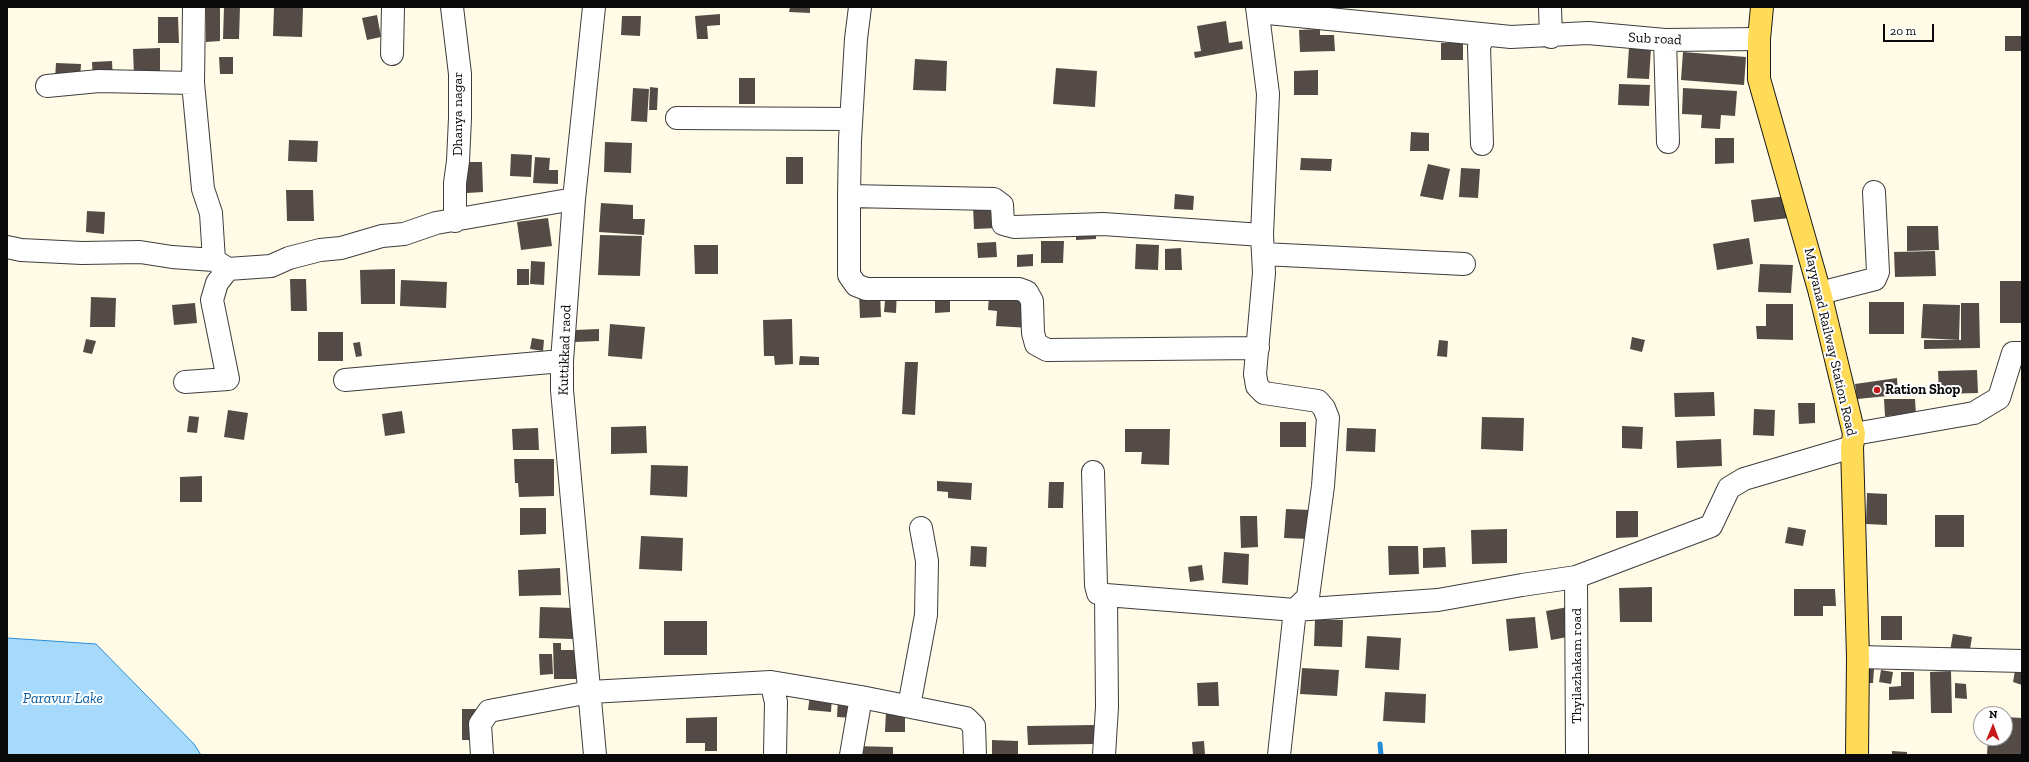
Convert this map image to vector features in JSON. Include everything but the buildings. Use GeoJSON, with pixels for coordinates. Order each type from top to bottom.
{"type":"FeatureCollection","features":[{"type":"Feature","properties":{"kind":"main road","name":"Mayyanad Railway Station Road"},"geometry":{"type":"LineString","coordinates":[[1762,7],[1759,39],[1759,79],[1820,293],[1853,441],[1858,657],[1857,755]]}},
{"type":"Feature","properties":{"kind":"street"},"geometry":{"type":"LineString","coordinates":[[185,382],[228,379],[212,300],[221,264],[211,213],[203,189],[192,83],[194,7]]}},
{"type":"Feature","properties":{"kind":"street"},"geometry":{"type":"LineString","coordinates":[[392,54],[393,7]]}},
{"type":"Feature","properties":{"kind":"street","name":"Dhanya nagar"},"geometry":{"type":"LineString","coordinates":[[452,7],[460,74],[460,118],[458,161],[455,183],[455,221]]}},
{"type":"Feature","properties":{"kind":"street","name":"Kuttikkad raod"},"geometry":{"type":"LineString","coordinates":[[594,7],[574,200],[562,361],[562,390],[595,755]]}},
{"type":"Feature","properties":{"kind":"street"},"geometry":{"type":"LineString","coordinates":[[860,7],[856,39],[851,119],[849,196],[850,275],[856,285],[866,289],[1019,289],[1027,292],[1032,301],[1033,333],[1036,344],[1047,350],[1258,348]]}},
{"type":"Feature","properties":{"kind":"street"},"geometry":{"type":"LineString","coordinates":[[1550,7],[1551,36]]}},
{"type":"Feature","properties":{"kind":"street"},"geometry":{"type":"LineString","coordinates":[[1257,10],[1268,94],[1263,244],[1264,273],[1256,374],[1257,386],[1264,393],[1318,401],[1324,408],[1328,418],[1323,486],[1308,597],[1295,610],[1280,755]]}},
{"type":"Feature","properties":{"kind":"street","name":"Sub road"},"geometry":{"type":"LineString","coordinates":[[1257,10],[1511,37],[1588,34],[1665,40],[1759,39]]}},
{"type":"Feature","properties":{"kind":"street"},"geometry":{"type":"LineString","coordinates":[[1482,144],[1479,46],[1485,35]]}},
{"type":"Feature","properties":{"kind":"street"},"geometry":{"type":"LineString","coordinates":[[1665,40],[1668,142]]}},
{"type":"Feature","properties":{"kind":"street"},"geometry":{"type":"LineString","coordinates":[[47,86],[99,81],[192,83]]}},
{"type":"Feature","properties":{"kind":"street"},"geometry":{"type":"LineString","coordinates":[[677,118],[851,119]]}},
{"type":"Feature","properties":{"kind":"street"},"geometry":{"type":"LineString","coordinates":[[1820,293],[1875,280],[1878,272],[1874,192]]}},
{"type":"Feature","properties":{"kind":"street"},"geometry":{"type":"LineString","coordinates":[[849,196],[994,199],[1002,205],[1004,224],[1014,227],[1103,224],[1263,244],[1464,264]]}},
{"type":"Feature","properties":{"kind":"street"},"geometry":{"type":"LineString","coordinates":[[7,247],[21,250],[82,253],[140,252],[221,264],[271,266],[289,258],[320,250],[341,248],[382,236],[404,234],[436,223],[574,200]]}},
{"type":"Feature","properties":{"kind":"street"},"geometry":{"type":"LineString","coordinates":[[1093,472],[1096,585],[1098,593],[1106,595],[1295,610],[1438,600],[1522,584],[1576,577],[1711,526],[1728,488],[1739,481],[1853,441],[1974,413],[1999,398],[2013,353],[2022,352]]}},
{"type":"Feature","properties":{"kind":"street"},"geometry":{"type":"LineString","coordinates":[[345,380],[562,361]]}},
{"type":"Feature","properties":{"kind":"street"},"geometry":{"type":"LineString","coordinates":[[909,706],[926,615],[927,561],[922,528]]}},
{"type":"Feature","properties":{"kind":"street","name":"Thyilazhakam road"},"geometry":{"type":"LineString","coordinates":[[1576,577],[1577,755]]}},
{"type":"Feature","properties":{"kind":"street"},"geometry":{"type":"LineString","coordinates":[[1104,755],[1107,707],[1106,595]]}},
{"type":"Feature","properties":{"kind":"street"},"geometry":{"type":"LineString","coordinates":[[1858,657],[2022,661]]}},
{"type":"Feature","properties":{"kind":"street"},"geometry":{"type":"LineString","coordinates":[[771,682],[776,702],[775,755]]}},
{"type":"Feature","properties":{"kind":"street"},"geometry":{"type":"LineString","coordinates":[[482,755],[480,724],[489,710],[590,692],[771,682],[861,697],[966,718],[974,726],[975,755]]}},
{"type":"Feature","properties":{"kind":"street"},"geometry":{"type":"LineString","coordinates":[[851,755],[861,697]]}},
{"type":"Feature","properties":{"kind":"water","name":"Paravur Lake"},"geometry":{"type":"Polygon","coordinates":[[[7,638],[96,644],[194,744],[201,755],[7,755],[7,638]]]}},
{"type":"Feature","properties":{"kind":"waterway"},"geometry":{"type":"LineString","coordinates":[[1380,744],[1381,755]]}},
{"type":"Feature","properties":{"kind":"place","name":"Ration Shop"},"geometry":{"type":"Point","coordinates":[1877,390]}}]}
